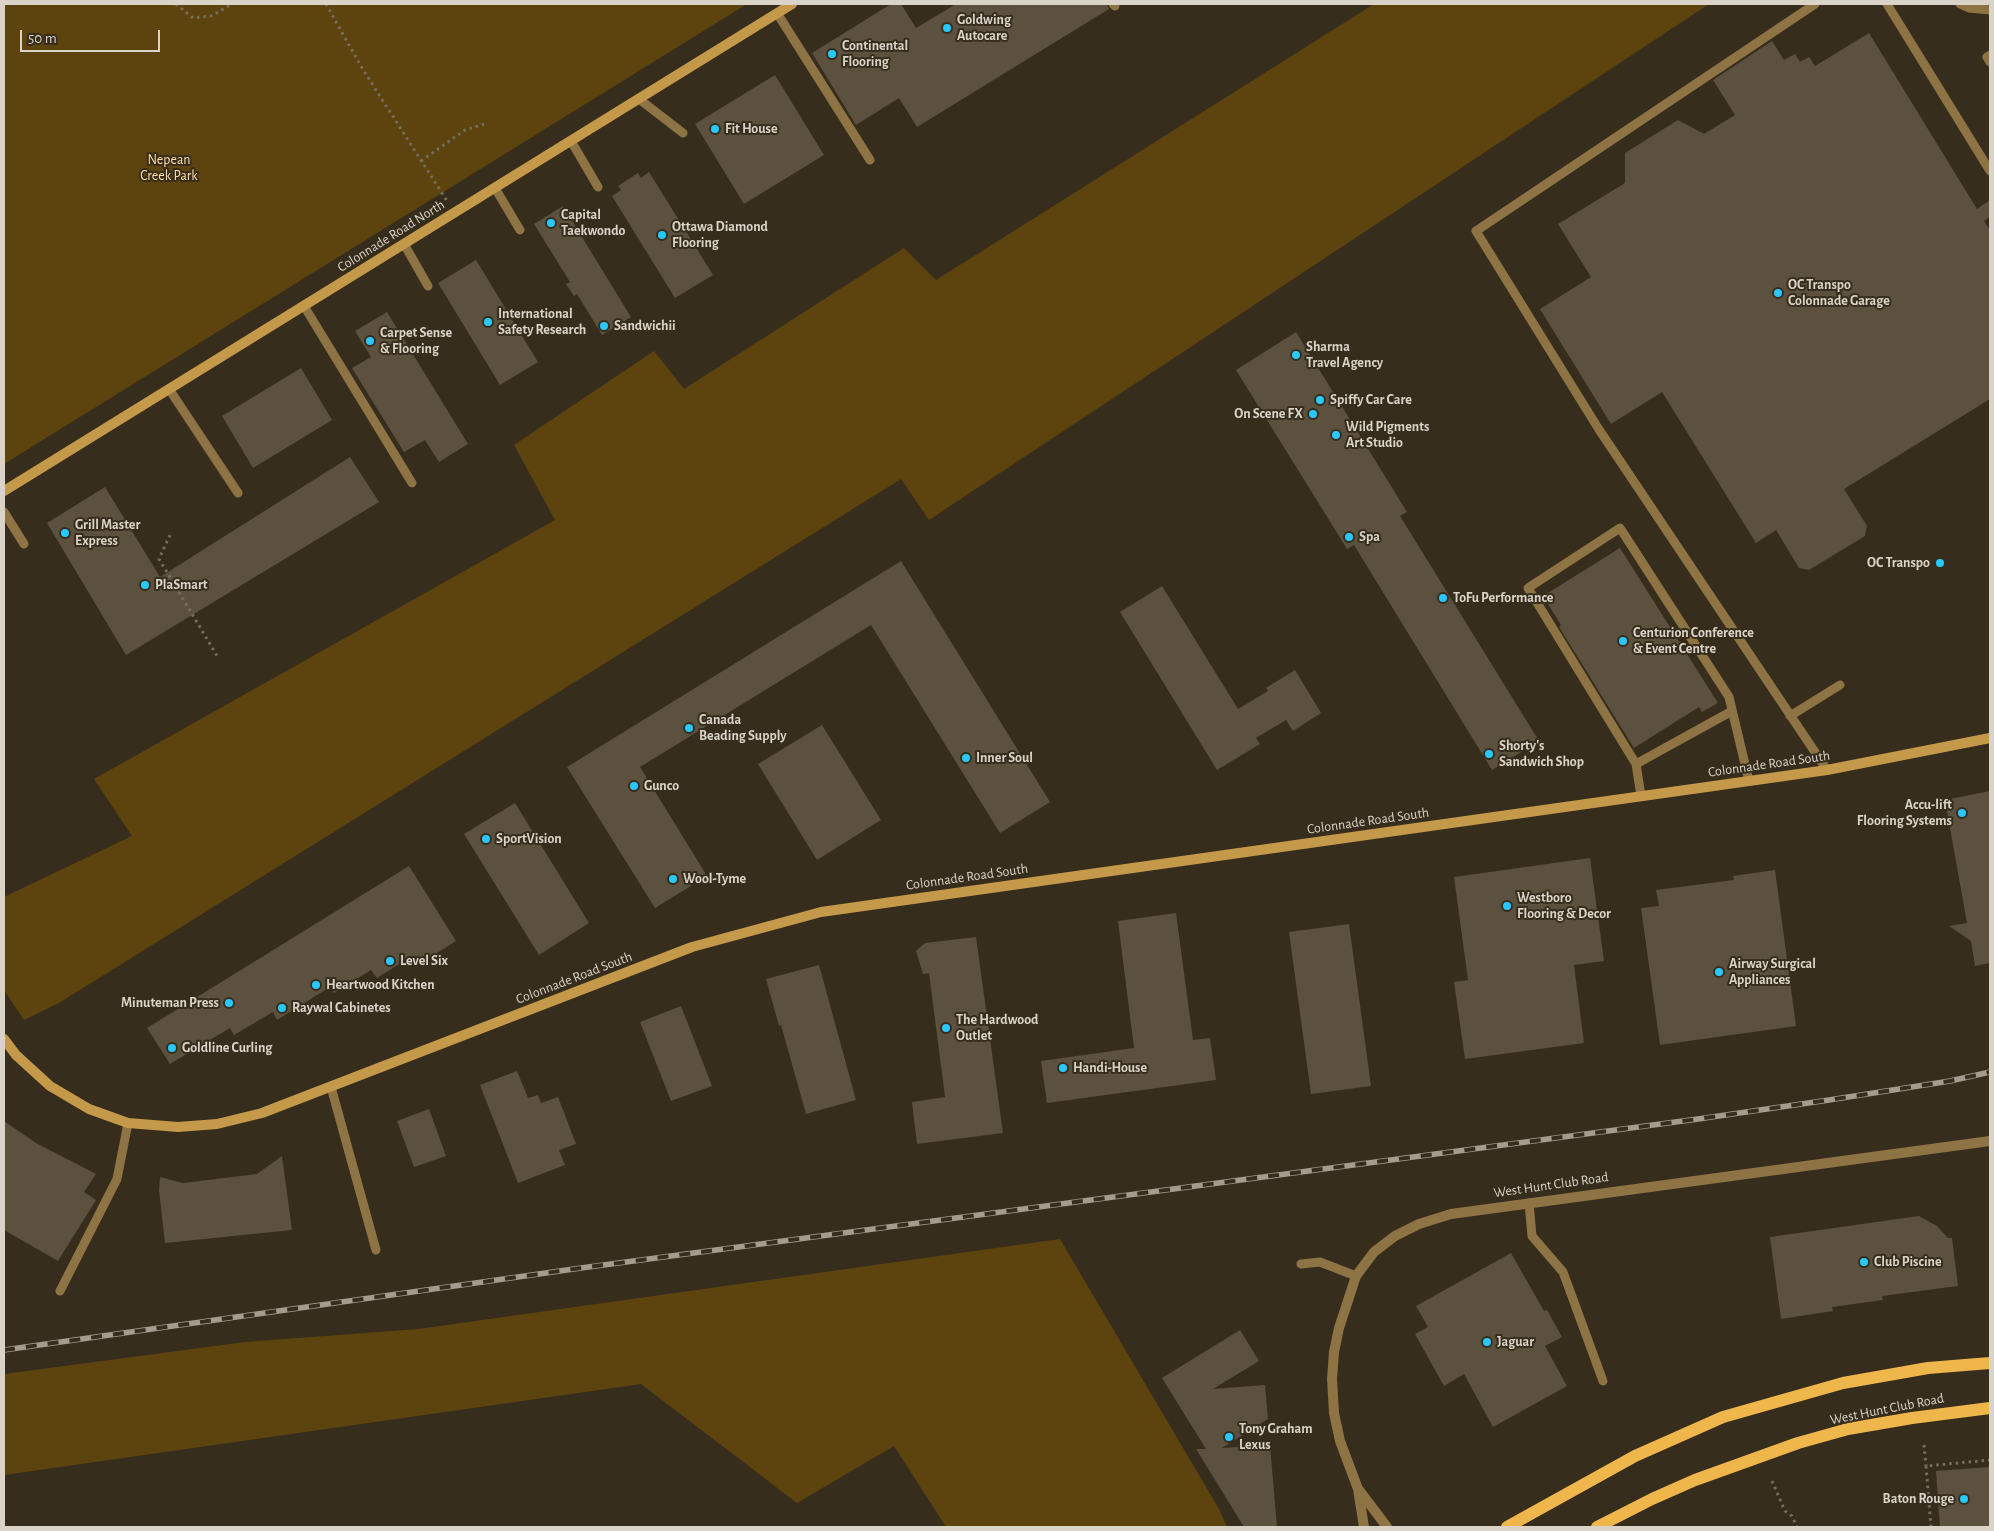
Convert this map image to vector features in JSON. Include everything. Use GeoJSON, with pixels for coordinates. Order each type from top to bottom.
{"type":"FeatureCollection","features":[{"type":"Feature","properties":{"kind":"main road"},"geometry":{"type":"LineString","coordinates":[[1507,1527],[1635,1456],[1723,1417],[1843,1383],[1928,1368],[1990,1363]]}},
{"type":"Feature","properties":{"kind":"main road","name":"West Hunt Club Road"},"geometry":{"type":"LineString","coordinates":[[1597,1527],[1652,1499],[1696,1480],[1798,1443],[1848,1429],[1912,1418],[1990,1408]]}},
{"type":"Feature","properties":{"kind":"street","name":"Colonnade Road North"},"geometry":{"type":"LineString","coordinates":[[4,491],[792,4]]}},
{"type":"Feature","properties":{"kind":"street","name":"Colonnade Road South"},"geometry":{"type":"LineString","coordinates":[[4,1039],[16,1055],[50,1086],[88,1109],[128,1123],[178,1127],[217,1124],[262,1113],[692,947],[821,912],[1827,770],[1990,738]]}},
{"type":"Feature","properties":{"kind":"street","name":"West Hunt Club Road"},"geometry":{"type":"LineString","coordinates":[[1364,1527],[1358,1490],[1340,1441],[1334,1413],[1332,1379],[1334,1352],[1339,1328],[1356,1276],[1374,1252],[1395,1236],[1419,1224],[1451,1214],[1990,1141]]}},
{"type":"Feature","properties":{"kind":"street","name":"West Hunt Club Road"},"geometry":{"type":"LineString","coordinates":[[1358,1490],[1387,1527]]}},
{"type":"Feature","properties":{"kind":"lane"},"geometry":{"type":"LineString","coordinates":[[1815,4],[1476,231],[1598,428],[1827,770]]}},
{"type":"Feature","properties":{"kind":"lane"},"geometry":{"type":"LineString","coordinates":[[1887,4],[1990,172]]}},
{"type":"Feature","properties":{"kind":"lane"},"geometry":{"type":"LineString","coordinates":[[1960,4],[1969,8],[1990,10]]}},
{"type":"Feature","properties":{"kind":"lane"},"geometry":{"type":"LineString","coordinates":[[777,13],[870,160]]}},
{"type":"Feature","properties":{"kind":"lane"},"geometry":{"type":"LineString","coordinates":[[1990,55],[1987,57],[1990,62]]}},
{"type":"Feature","properties":{"kind":"lane"},"geometry":{"type":"LineString","coordinates":[[639,99],[683,133]]}},
{"type":"Feature","properties":{"kind":"lane"},"geometry":{"type":"LineString","coordinates":[[571,141],[598,187]]}},
{"type":"Feature","properties":{"kind":"lane"},"geometry":{"type":"LineString","coordinates":[[495,188],[520,230]]}},
{"type":"Feature","properties":{"kind":"lane"},"geometry":{"type":"LineString","coordinates":[[404,244],[428,286]]}},
{"type":"Feature","properties":{"kind":"lane"},"geometry":{"type":"LineString","coordinates":[[304,306],[412,483]]}},
{"type":"Feature","properties":{"kind":"lane"},"geometry":{"type":"LineString","coordinates":[[169,389],[238,493]]}},
{"type":"Feature","properties":{"kind":"lane"},"geometry":{"type":"LineString","coordinates":[[4,512],[24,544]]}},
{"type":"Feature","properties":{"kind":"lane"},"geometry":{"type":"LineString","coordinates":[[1641,796],[1636,764],[1528,588],[1620,528],[1729,698],[1749,781]]}},
{"type":"Feature","properties":{"kind":"lane"},"geometry":{"type":"LineString","coordinates":[[1790,716],[1840,685]]}},
{"type":"Feature","properties":{"kind":"lane"},"geometry":{"type":"LineString","coordinates":[[1636,764],[1732,711]]}},
{"type":"Feature","properties":{"kind":"lane"},"geometry":{"type":"LineString","coordinates":[[331,1087],[376,1250]]}},
{"type":"Feature","properties":{"kind":"lane"},"geometry":{"type":"LineString","coordinates":[[60,1291],[117,1179],[128,1123]]}},
{"type":"Feature","properties":{"kind":"lane"},"geometry":{"type":"LineString","coordinates":[[1529,1204],[1532,1236],[1563,1272],[1603,1382]]}},
{"type":"Feature","properties":{"kind":"lane"},"geometry":{"type":"LineString","coordinates":[[1301,1264],[1320,1262],[1356,1276]]}},
{"type":"Feature","properties":{"kind":"path"},"geometry":{"type":"LineString","coordinates":[[176,4],[192,18],[211,16],[232,4]]}},
{"type":"Feature","properties":{"kind":"path"},"geometry":{"type":"LineString","coordinates":[[326,4],[362,68],[455,213]]}},
{"type":"Feature","properties":{"kind":"path"},"geometry":{"type":"LineString","coordinates":[[422,161],[465,130],[484,124]]}},
{"type":"Feature","properties":{"kind":"path"},"geometry":{"type":"LineString","coordinates":[[170,535],[159,559],[219,658]]}},
{"type":"Feature","properties":{"kind":"path"},"geometry":{"type":"LineString","coordinates":[[1924,1445],[1931,1527]]}},
{"type":"Feature","properties":{"kind":"path"},"geometry":{"type":"LineString","coordinates":[[1926,1466],[1990,1460]]}},
{"type":"Feature","properties":{"kind":"path"},"geometry":{"type":"LineString","coordinates":[[1772,1481],[1785,1511],[1792,1516],[1797,1527]]}},
{"type":"Feature","properties":{"kind":"green space","name":"Nepean Creek Park"},"geometry":{"type":"Polygon","coordinates":[[[4,4],[747,4],[4,464],[4,4]]]}},
{"type":"Feature","properties":{"kind":"green space"},"geometry":{"type":"Polygon","coordinates":[[[1374,4],[1709,4],[929,520],[901,479],[59,1003],[24,1020],[4,990],[4,897],[132,836],[94,779],[555,520],[514,445],[654,351],[684,389],[904,248],[936,280],[1374,4]]]}},
{"type":"Feature","properties":{"kind":"green space"},"geometry":{"type":"Polygon","coordinates":[[[1060,1239],[1219,1509],[1227,1527],[946,1527],[894,1446],[797,1503],[641,1384],[4,1475],[4,1374],[245,1342],[418,1329],[1060,1239]]]}},
{"type":"Feature","properties":{"kind":"building"},"geometry":{"type":"Polygon","coordinates":[[[891,4],[901,4],[916,28],[956,4],[1107,4],[1109,9],[917,127],[899,98],[856,125],[812,53],[891,4]]]}},
{"type":"Feature","properties":{"kind":"building","name":"OC Transpo Colonnade Garage"},"geometry":{"type":"Polygon","coordinates":[[[1869,33],[1977,209],[1990,200],[1990,217],[1984,221],[1990,230],[1990,399],[1844,489],[1867,526],[1865,536],[1809,570],[1799,568],[1776,530],[1756,543],[1662,392],[1611,424],[1540,309],[1591,277],[1558,224],[1625,183],[1625,153],[1678,120],[1704,134],[1735,115],[1713,80],[1772,41],[1784,60],[1795,54],[1800,62],[1809,57],[1815,66],[1869,33]]]}},
{"type":"Feature","properties":{"kind":"building"},"geometry":{"type":"Polygon","coordinates":[[[775,75],[824,155],[744,204],[695,124],[775,75]]]}},
{"type":"Feature","properties":{"kind":"building","name":"Ottawa Diamond Flooring"},"geometry":{"type":"Polygon","coordinates":[[[649,172],[713,275],[675,298],[612,196],[621,190],[618,186],[638,173],[641,178],[649,172]]]}},
{"type":"Feature","properties":{"kind":"building"},"geometry":{"type":"Polygon","coordinates":[[[563,206],[631,317],[602,335],[577,294],[574,296],[566,284],[570,282],[534,224],[563,206]]]}},
{"type":"Feature","properties":{"kind":"building","name":"International Safety Research"},"geometry":{"type":"Polygon","coordinates":[[[476,260],[538,362],[500,385],[438,283],[476,260]]]}},
{"type":"Feature","properties":{"kind":"building"},"geometry":{"type":"Polygon","coordinates":[[[387,312],[468,444],[439,462],[425,440],[404,452],[352,368],[371,357],[355,331],[387,312]]]}},
{"type":"Feature","properties":{"kind":"building"},"geometry":{"type":"Polygon","coordinates":[[[1296,332],[1407,512],[1400,516],[1539,741],[1492,770],[1354,545],[1347,549],[1236,370],[1296,332]]]}},
{"type":"Feature","properties":{"kind":"building"},"geometry":{"type":"Polygon","coordinates":[[[301,368],[332,420],[253,468],[222,416],[301,368]]]}},
{"type":"Feature","properties":{"kind":"building"},"geometry":{"type":"Polygon","coordinates":[[[350,457],[379,502],[126,655],[47,523],[105,487],[160,577],[350,457]]]}},
{"type":"Feature","properties":{"kind":"building","name":"Centurion Conference & Event Centre"},"geometry":{"type":"Polygon","coordinates":[[[1620,548],[1718,703],[1702,712],[1699,707],[1634,748],[1559,627],[1561,625],[1543,596],[1620,548]]]}},
{"type":"Feature","properties":{"kind":"building"},"geometry":{"type":"Polygon","coordinates":[[[901,561],[1050,802],[1000,833],[871,625],[640,767],[707,876],[655,908],[567,767],[901,561]]]}},
{"type":"Feature","properties":{"kind":"building"},"geometry":{"type":"Polygon","coordinates":[[[1162,586],[1238,709],[1268,691],[1266,688],[1295,670],[1321,713],[1293,731],[1286,720],[1256,738],[1260,744],[1217,770],[1120,612],[1162,586]]]}},
{"type":"Feature","properties":{"kind":"building"},"geometry":{"type":"Polygon","coordinates":[[[822,725],[881,820],[817,860],[758,764],[822,725]]]}},
{"type":"Feature","properties":{"kind":"building"},"geometry":{"type":"Polygon","coordinates":[[[1990,791],[1990,963],[1975,966],[1971,941],[1949,926],[1967,923],[1945,800],[1990,791]]]}},
{"type":"Feature","properties":{"kind":"building"},"geometry":{"type":"Polygon","coordinates":[[[515,803],[589,923],[539,955],[464,834],[515,803]]]}},
{"type":"Feature","properties":{"kind":"building"},"geometry":{"type":"Polygon","coordinates":[[[1590,858],[1604,961],[1574,965],[1584,1043],[1465,1059],[1454,982],[1468,980],[1454,877],[1590,858]]]}},
{"type":"Feature","properties":{"kind":"building"},"geometry":{"type":"Polygon","coordinates":[[[409,866],[456,941],[418,965],[412,956],[377,978],[371,970],[334,993],[330,987],[277,1020],[273,1012],[234,1035],[230,1028],[170,1064],[147,1028],[409,866]]]}},
{"type":"Feature","properties":{"kind":"building","name":"Airway Surgical Appliances"},"geometry":{"type":"Polygon","coordinates":[[[1775,870],[1796,1026],[1660,1045],[1641,908],[1659,906],[1656,890],[1734,880],[1733,876],[1775,870]]]}},
{"type":"Feature","properties":{"kind":"building"},"geometry":{"type":"Polygon","coordinates":[[[1176,913],[1193,1040],[1210,1038],[1216,1080],[1047,1103],[1041,1061],[1134,1048],[1118,921],[1176,913]]]}},
{"type":"Feature","properties":{"kind":"building"},"geometry":{"type":"Polygon","coordinates":[[[1349,924],[1371,1086],[1311,1094],[1289,932],[1349,924]]]}},
{"type":"Feature","properties":{"kind":"building"},"geometry":{"type":"Polygon","coordinates":[[[976,937],[1003,1133],[917,1144],[912,1102],[945,1097],[929,973],[923,974],[916,951],[925,943],[976,937]]]}},
{"type":"Feature","properties":{"kind":"building"},"geometry":{"type":"Polygon","coordinates":[[[819,965],[856,1100],[806,1114],[766,979],[819,965]]]}},
{"type":"Feature","properties":{"kind":"building"},"geometry":{"type":"Polygon","coordinates":[[[681,1006],[712,1086],[671,1101],[640,1022],[681,1006]]]}},
{"type":"Feature","properties":{"kind":"building"},"geometry":{"type":"Polygon","coordinates":[[[517,1071],[528,1098],[538,1095],[541,1103],[558,1097],[576,1144],[559,1150],[565,1165],[518,1183],[480,1085],[517,1071]]]}},
{"type":"Feature","properties":{"kind":"building"},"geometry":{"type":"Polygon","coordinates":[[[429,1109],[446,1156],[414,1167],[397,1121],[429,1109]]]}},
{"type":"Feature","properties":{"kind":"building"},"geometry":{"type":"Polygon","coordinates":[[[4,1121],[36,1143],[96,1174],[84,1192],[96,1200],[58,1261],[4,1230],[4,1121]]]}},
{"type":"Feature","properties":{"kind":"building"},"geometry":{"type":"Polygon","coordinates":[[[282,1156],[292,1230],[165,1243],[159,1190],[160,1177],[183,1183],[257,1174],[282,1156]]]}},
{"type":"Feature","properties":{"kind":"building","name":"Club Piscine"},"geometry":{"type":"Polygon","coordinates":[[[1919,1216],[1937,1226],[1948,1238],[1952,1238],[1958,1286],[1882,1296],[1883,1300],[1832,1307],[1833,1311],[1781,1319],[1770,1237],[1919,1216]]]}},
{"type":"Feature","properties":{"kind":"building","name":"Jaguar"},"geometry":{"type":"Polygon","coordinates":[[[1511,1253],[1544,1311],[1547,1310],[1562,1337],[1545,1346],[1567,1386],[1493,1427],[1464,1374],[1444,1386],[1415,1334],[1428,1327],[1416,1306],[1511,1253]]]}},
{"type":"Feature","properties":{"kind":"building","name":"Tony Graham Lexus"},"geometry":{"type":"Polygon","coordinates":[[[1240,1330],[1259,1361],[1213,1389],[1265,1385],[1268,1419],[1222,1448],[1270,1445],[1277,1527],[1244,1527],[1196,1449],[1206,1449],[1162,1378],[1240,1330]]]}},
{"type":"Feature","properties":{"kind":"building","name":"Baton Rouge"},"geometry":{"type":"Polygon","coordinates":[[[1990,1467],[1990,1527],[1940,1527],[1936,1471],[1990,1467]]]}},
{"type":"Feature","properties":{"kind":"railway"},"geometry":{"type":"LineString","coordinates":[[4,1350],[581,1268],[1698,1119],[1950,1081],[1990,1072]]}},
{"type":"Feature","properties":{"kind":"place","name":"Goldwing Autocare"},"geometry":{"type":"Point","coordinates":[947,28]}},
{"type":"Feature","properties":{"kind":"place","name":"Continental Flooring"},"geometry":{"type":"Point","coordinates":[832,54]}},
{"type":"Feature","properties":{"kind":"place","name":"Fit House"},"geometry":{"type":"Point","coordinates":[715,129]}},
{"type":"Feature","properties":{"kind":"place","name":"Capital Taekwondo"},"geometry":{"type":"Point","coordinates":[551,223]}},
{"type":"Feature","properties":{"kind":"place","name":"Ottawa Diamond Flooring"},"geometry":{"type":"Point","coordinates":[662,235]}},
{"type":"Feature","properties":{"kind":"place","name":"OC Transpo Colonnade Garage"},"geometry":{"type":"Point","coordinates":[1778,293]}},
{"type":"Feature","properties":{"kind":"place","name":"International Safety Research"},"geometry":{"type":"Point","coordinates":[488,322]}},
{"type":"Feature","properties":{"kind":"place","name":"Sandwichii"},"geometry":{"type":"Point","coordinates":[604,326]}},
{"type":"Feature","properties":{"kind":"place","name":"Carpet Sense & Flooring"},"geometry":{"type":"Point","coordinates":[370,341]}},
{"type":"Feature","properties":{"kind":"place","name":"Sharma Travel Agency"},"geometry":{"type":"Point","coordinates":[1296,355]}},
{"type":"Feature","properties":{"kind":"place","name":"Spiffy Car Care"},"geometry":{"type":"Point","coordinates":[1320,400]}},
{"type":"Feature","properties":{"kind":"place","name":"On Scene FX"},"geometry":{"type":"Point","coordinates":[1313,414]}},
{"type":"Feature","properties":{"kind":"place","name":"Wild Pigments Art Studio"},"geometry":{"type":"Point","coordinates":[1336,435]}},
{"type":"Feature","properties":{"kind":"place","name":"Grill Master Express"},"geometry":{"type":"Point","coordinates":[65,533]}},
{"type":"Feature","properties":{"kind":"place","name":"Spa"},"geometry":{"type":"Point","coordinates":[1349,537]}},
{"type":"Feature","properties":{"kind":"place","name":"OC Transpo"},"geometry":{"type":"Point","coordinates":[1940,563]}},
{"type":"Feature","properties":{"kind":"place","name":"PlaSmart"},"geometry":{"type":"Point","coordinates":[145,585]}},
{"type":"Feature","properties":{"kind":"place","name":"ToFu Performance"},"geometry":{"type":"Point","coordinates":[1443,598]}},
{"type":"Feature","properties":{"kind":"place","name":"Centurion Conference & Event Centre"},"geometry":{"type":"Point","coordinates":[1623,641]}},
{"type":"Feature","properties":{"kind":"place","name":"Canada Beading Supply"},"geometry":{"type":"Point","coordinates":[689,728]}},
{"type":"Feature","properties":{"kind":"place","name":"Shorty's Sandwich Shop"},"geometry":{"type":"Point","coordinates":[1489,754]}},
{"type":"Feature","properties":{"kind":"place","name":"Inner Soul"},"geometry":{"type":"Point","coordinates":[966,758]}},
{"type":"Feature","properties":{"kind":"place","name":"Gunco"},"geometry":{"type":"Point","coordinates":[634,786]}},
{"type":"Feature","properties":{"kind":"place","name":"Accu-lift Flooring Systems"},"geometry":{"type":"Point","coordinates":[1962,813]}},
{"type":"Feature","properties":{"kind":"place","name":"SportVision"},"geometry":{"type":"Point","coordinates":[486,839]}},
{"type":"Feature","properties":{"kind":"place","name":"Wool-Tyme"},"geometry":{"type":"Point","coordinates":[673,879]}},
{"type":"Feature","properties":{"kind":"place","name":"Westboro Flooring & Decor"},"geometry":{"type":"Point","coordinates":[1507,906]}},
{"type":"Feature","properties":{"kind":"place","name":"Level Six"},"geometry":{"type":"Point","coordinates":[390,961]}},
{"type":"Feature","properties":{"kind":"place","name":"Airway Surgical Appliances"},"geometry":{"type":"Point","coordinates":[1719,972]}},
{"type":"Feature","properties":{"kind":"place","name":"Heartwood Kitchen"},"geometry":{"type":"Point","coordinates":[316,985]}},
{"type":"Feature","properties":{"kind":"place","name":"Minuteman Press"},"geometry":{"type":"Point","coordinates":[229,1003]}},
{"type":"Feature","properties":{"kind":"place","name":"Raywal Cabinetes"},"geometry":{"type":"Point","coordinates":[282,1008]}},
{"type":"Feature","properties":{"kind":"place","name":"The Hardwood Outlet"},"geometry":{"type":"Point","coordinates":[946,1028]}},
{"type":"Feature","properties":{"kind":"place","name":"Goldline Curling"},"geometry":{"type":"Point","coordinates":[172,1048]}},
{"type":"Feature","properties":{"kind":"place","name":"Handi-House"},"geometry":{"type":"Point","coordinates":[1063,1068]}},
{"type":"Feature","properties":{"kind":"place","name":"Club Piscine"},"geometry":{"type":"Point","coordinates":[1864,1262]}},
{"type":"Feature","properties":{"kind":"place","name":"Jaguar"},"geometry":{"type":"Point","coordinates":[1487,1342]}},
{"type":"Feature","properties":{"kind":"place","name":"Tony Graham Lexus"},"geometry":{"type":"Point","coordinates":[1229,1437]}},
{"type":"Feature","properties":{"kind":"place","name":"Baton Rouge"},"geometry":{"type":"Point","coordinates":[1964,1499]}}]}
